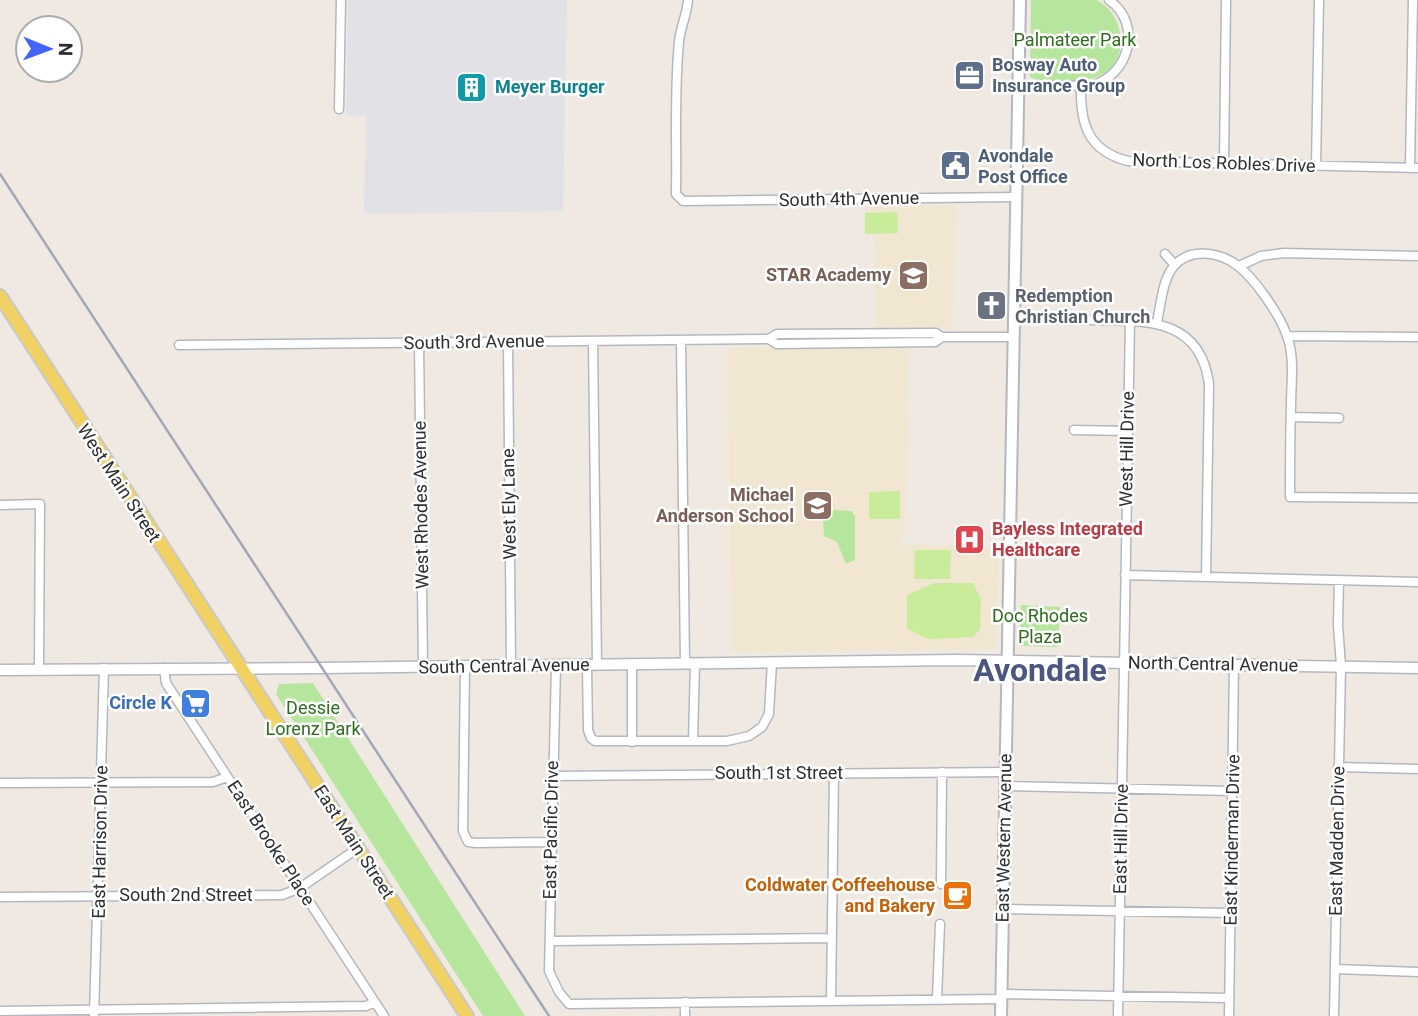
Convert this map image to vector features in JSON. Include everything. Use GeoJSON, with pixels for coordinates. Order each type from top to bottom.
{"type":"FeatureCollection","features":[{"type":"Feature","properties":{"kind":"main road"},"geometry":{"type":"LineString","coordinates":[[1015,197],[1020,0]]}},
{"type":"Feature","properties":{"kind":"main road","name":"East Western Avenue"},"geometry":{"type":"LineString","coordinates":[[1001,1016],[1015,197]]}},
{"type":"Feature","properties":{"kind":"main road","name":"West Main Street"},"geometry":{"type":"LineString","coordinates":[[0,296],[240,668]]}},
{"type":"Feature","properties":{"kind":"main road","name":"East Main Street"},"geometry":{"type":"LineString","coordinates":[[240,668],[467,1016]]}},
{"type":"Feature","properties":{"kind":"street"},"geometry":{"type":"LineString","coordinates":[[339,109],[341,0]]}},
{"type":"Feature","properties":{"kind":"street","name":"South 4th Avenue"},"geometry":{"type":"LineString","coordinates":[[688,0],[679,40],[676,194],[683,201],[1015,197]]}},
{"type":"Feature","properties":{"kind":"street"},"geometry":{"type":"LineString","coordinates":[[1018,85],[1081,86],[1100,83],[1116,72],[1126,56],[1128,25],[1122,13],[1109,0]]}},
{"type":"Feature","properties":{"kind":"street"},"geometry":{"type":"LineString","coordinates":[[1224,163],[1226,0]]}},
{"type":"Feature","properties":{"kind":"street"},"geometry":{"type":"LineString","coordinates":[[1316,166],[1320,0]]}},
{"type":"Feature","properties":{"kind":"street"},"geometry":{"type":"LineString","coordinates":[[1413,0],[1414,167]]}},
{"type":"Feature","properties":{"kind":"street","name":"North Los Robles Drive"},"geometry":{"type":"LineString","coordinates":[[1081,86],[1080,106],[1085,125],[1095,144],[1111,157],[1128,160],[1414,167]]}},
{"type":"Feature","properties":{"kind":"street"},"geometry":{"type":"LineString","coordinates":[[1239,266],[1261,256],[1284,253],[1418,256]]}},
{"type":"Feature","properties":{"kind":"street"},"geometry":{"type":"LineString","coordinates":[[1166,254],[1175,265]]}},
{"type":"Feature","properties":{"kind":"street"},"geometry":{"type":"LineString","coordinates":[[1157,322],[1167,277],[1175,265],[1190,254],[1217,255],[1239,266],[1270,305],[1287,336],[1291,363],[1290,497],[1418,498]]}},
{"type":"Feature","properties":{"kind":"street"},"geometry":{"type":"LineString","coordinates":[[1014,318],[1157,322],[1190,341],[1208,373],[1206,577]]}},
{"type":"Feature","properties":{"kind":"street","name":"West Hill Drive"},"geometry":{"type":"LineString","coordinates":[[1124,662],[1130,321]]}},
{"type":"Feature","properties":{"kind":"street"},"geometry":{"type":"LineString","coordinates":[[1287,336],[1418,337]]}},
{"type":"Feature","properties":{"kind":"street","name":"South 3rd Avenue"},"geometry":{"type":"LineString","coordinates":[[180,345],[769,339],[777,344],[862,344],[935,342],[942,337],[1014,337]]}},
{"type":"Feature","properties":{"kind":"street"},"geometry":{"type":"LineString","coordinates":[[681,340],[693,741]]}},
{"type":"Feature","properties":{"kind":"street"},"geometry":{"type":"LineString","coordinates":[[593,341],[592,665],[588,734],[600,742],[733,740],[749,736],[767,720],[772,662]]}},
{"type":"Feature","properties":{"kind":"street","name":"West Ely Lane"},"geometry":{"type":"LineString","coordinates":[[508,342],[511,666]]}},
{"type":"Feature","properties":{"kind":"street","name":"West Rhodes Avenue"},"geometry":{"type":"LineString","coordinates":[[419,343],[423,667]]}},
{"type":"Feature","properties":{"kind":"street"},"geometry":{"type":"LineString","coordinates":[[1291,417],[1339,418]]}},
{"type":"Feature","properties":{"kind":"street"},"geometry":{"type":"LineString","coordinates":[[1074,430],[1128,431]]}},
{"type":"Feature","properties":{"kind":"street"},"geometry":{"type":"LineString","coordinates":[[0,505],[40,504],[39,669]]}},
{"type":"Feature","properties":{"kind":"street"},"geometry":{"type":"LineString","coordinates":[[1125,575],[1418,582]]}},
{"type":"Feature","properties":{"kind":"street","name":"East Madden Drive"},"geometry":{"type":"LineString","coordinates":[[1335,1016],[1341,666],[1339,580]]}},
{"type":"Feature","properties":{"kind":"street","name":"South Central Avenue"},"geometry":{"type":"LineString","coordinates":[[0,670],[1008,660]]}},
{"type":"Feature","properties":{"kind":"street","name":"North Central Avenue"},"geometry":{"type":"LineString","coordinates":[[1008,660],[1418,668]]}},
{"type":"Feature","properties":{"kind":"street","name":"East Hill Drive"},"geometry":{"type":"LineString","coordinates":[[1118,1016],[1124,662]]}},
{"type":"Feature","properties":{"kind":"street"},"geometry":{"type":"LineString","coordinates":[[632,664],[632,741]]}},
{"type":"Feature","properties":{"kind":"street","name":"East Kinderman Drive"},"geometry":{"type":"LineString","coordinates":[[1229,1016],[1234,664]]}},
{"type":"Feature","properties":{"kind":"street","name":"East Pacific Drive"},"geometry":{"type":"LineString","coordinates":[[556,665],[549,971],[559,992],[569,1003],[685,1002]]}},
{"type":"Feature","properties":{"kind":"street"},"geometry":{"type":"LineString","coordinates":[[465,666],[463,831],[468,842],[551,842]]}},
{"type":"Feature","properties":{"kind":"street","name":"East Harrison Drive"},"geometry":{"type":"LineString","coordinates":[[94,1013],[104,668]]}},
{"type":"Feature","properties":{"kind":"street","name":"East Brooke Place"},"geometry":{"type":"LineString","coordinates":[[164,668],[166,683],[384,1016]]}},
{"type":"Feature","properties":{"kind":"street"},"geometry":{"type":"LineString","coordinates":[[1338,767],[1418,769]]}},
{"type":"Feature","properties":{"kind":"street"},"geometry":{"type":"LineString","coordinates":[[941,884],[942,772]]}},
{"type":"Feature","properties":{"kind":"street","name":"South 1st Street"},"geometry":{"type":"LineString","coordinates":[[552,776],[1006,772]]}},
{"type":"Feature","properties":{"kind":"street"},"geometry":{"type":"LineString","coordinates":[[831,1000],[834,773]]}},
{"type":"Feature","properties":{"kind":"street"},"geometry":{"type":"LineString","coordinates":[[0,783],[213,782],[227,777]]}},
{"type":"Feature","properties":{"kind":"street"},"geometry":{"type":"LineString","coordinates":[[1005,786],[1233,791]]}},
{"type":"Feature","properties":{"kind":"street","name":"South 2nd Street"},"geometry":{"type":"LineString","coordinates":[[0,897],[282,895],[300,888],[358,848]]}},
{"type":"Feature","properties":{"kind":"street"},"geometry":{"type":"LineString","coordinates":[[1003,909],[1231,914]]}},
{"type":"Feature","properties":{"kind":"street"},"geometry":{"type":"LineString","coordinates":[[937,999],[940,924]]}},
{"type":"Feature","properties":{"kind":"street"},"geometry":{"type":"LineString","coordinates":[[550,942],[831,939]]}},
{"type":"Feature","properties":{"kind":"street"},"geometry":{"type":"LineString","coordinates":[[1335,970],[1418,972]]}},
{"type":"Feature","properties":{"kind":"street"},"geometry":{"type":"LineString","coordinates":[[685,1016],[685,1002],[1001,996],[1229,998]]}},
{"type":"Feature","properties":{"kind":"street"},"geometry":{"type":"LineString","coordinates":[[0,1011],[94,1013],[366,1006],[375,1002]]}},
{"type":"Feature","properties":{"kind":"shaded area"},"geometry":{"type":"Polygon","coordinates":[[[348,0],[567,0],[563,211],[364,214],[366,116],[346,115],[348,0]]]}},
{"type":"Feature","properties":{"kind":"shaded area","name":"STAR Academy"},"geometry":{"type":"Polygon","coordinates":[[[865,205],[955,205],[953,329],[876,330],[874,234],[865,234],[865,205]]]}},
{"type":"Feature","properties":{"kind":"shaded area","name":"Michael Anderson School"},"geometry":{"type":"Polygon","coordinates":[[[909,346],[905,533],[900,534],[900,544],[999,547],[997,645],[991,649],[731,652],[728,348],[909,346]]]}},
{"type":"Feature","properties":{"kind":"green space","name":"Palmateer Park"},"geometry":{"type":"Polygon","coordinates":[[[1031,0],[1096,0],[1107,7],[1119,28],[1121,41],[1114,63],[1106,72],[1087,80],[1038,80],[1030,77],[1031,0]]]}},
{"type":"Feature","properties":{"kind":"green space"},"geometry":{"type":"Polygon","coordinates":[[[897,212],[898,233],[865,234],[865,213],[897,212]]]}},
{"type":"Feature","properties":{"kind":"green space"},"geometry":{"type":"Polygon","coordinates":[[[900,491],[900,519],[869,519],[869,492],[900,491]]]}},
{"type":"Feature","properties":{"kind":"green space"},"geometry":{"type":"Polygon","coordinates":[[[834,510],[851,511],[855,516],[855,560],[846,564],[837,542],[824,536],[823,520],[834,510]]]}},
{"type":"Feature","properties":{"kind":"green space"},"geometry":{"type":"Polygon","coordinates":[[[915,550],[951,550],[950,579],[914,579],[915,550]]]}},
{"type":"Feature","properties":{"kind":"green space"},"geometry":{"type":"Polygon","coordinates":[[[934,583],[973,583],[981,599],[980,629],[973,637],[928,639],[907,629],[907,595],[934,583]]]}},
{"type":"Feature","properties":{"kind":"green space","name":"Doc Rhodes Plaza"},"geometry":{"type":"Polygon","coordinates":[[[1021,605],[1060,607],[1058,647],[1020,646],[1021,605]]]}},
{"type":"Feature","properties":{"kind":"green space","name":"Dessie Lorenz Park"},"geometry":{"type":"Polygon","coordinates":[[[313,683],[525,1016],[483,1016],[276,694],[279,684],[313,683]]]}},
{"type":"Feature","properties":{"kind":"railway"},"geometry":{"type":"LineString","coordinates":[[0,174],[549,1016]]}},
{"type":"Feature","properties":{"kind":"place","name":"Bosway Auto Insurance Group"},"geometry":{"type":"Point","coordinates":[969,75]}},
{"type":"Feature","properties":{"kind":"place","name":"Meyer Burger"},"geometry":{"type":"Point","coordinates":[472,87]}},
{"type":"Feature","properties":{"kind":"place","name":"Avondale Post Office"},"geometry":{"type":"Point","coordinates":[955,166]}},
{"type":"Feature","properties":{"kind":"place","name":"STAR Academy"},"geometry":{"type":"Point","coordinates":[914,275]}},
{"type":"Feature","properties":{"kind":"place","name":"Redemption Christian Church"},"geometry":{"type":"Point","coordinates":[992,306]}},
{"type":"Feature","properties":{"kind":"place","name":"Michael Anderson School"},"geometry":{"type":"Point","coordinates":[817,505]}},
{"type":"Feature","properties":{"kind":"place","name":"Bayless Integrated Healthcare"},"geometry":{"type":"Point","coordinates":[969,539]}},
{"type":"Feature","properties":{"kind":"place","name":"Circle K"},"geometry":{"type":"Point","coordinates":[195,703]}},
{"type":"Feature","properties":{"kind":"place","name":"Coldwater Coffeehouse and Bakery"},"geometry":{"type":"Point","coordinates":[958,895]}},
{"type":"Feature","properties":{"kind":"district","name":"Avondale"},"geometry":{"type":"Point","coordinates":[1040,670]}}]}
